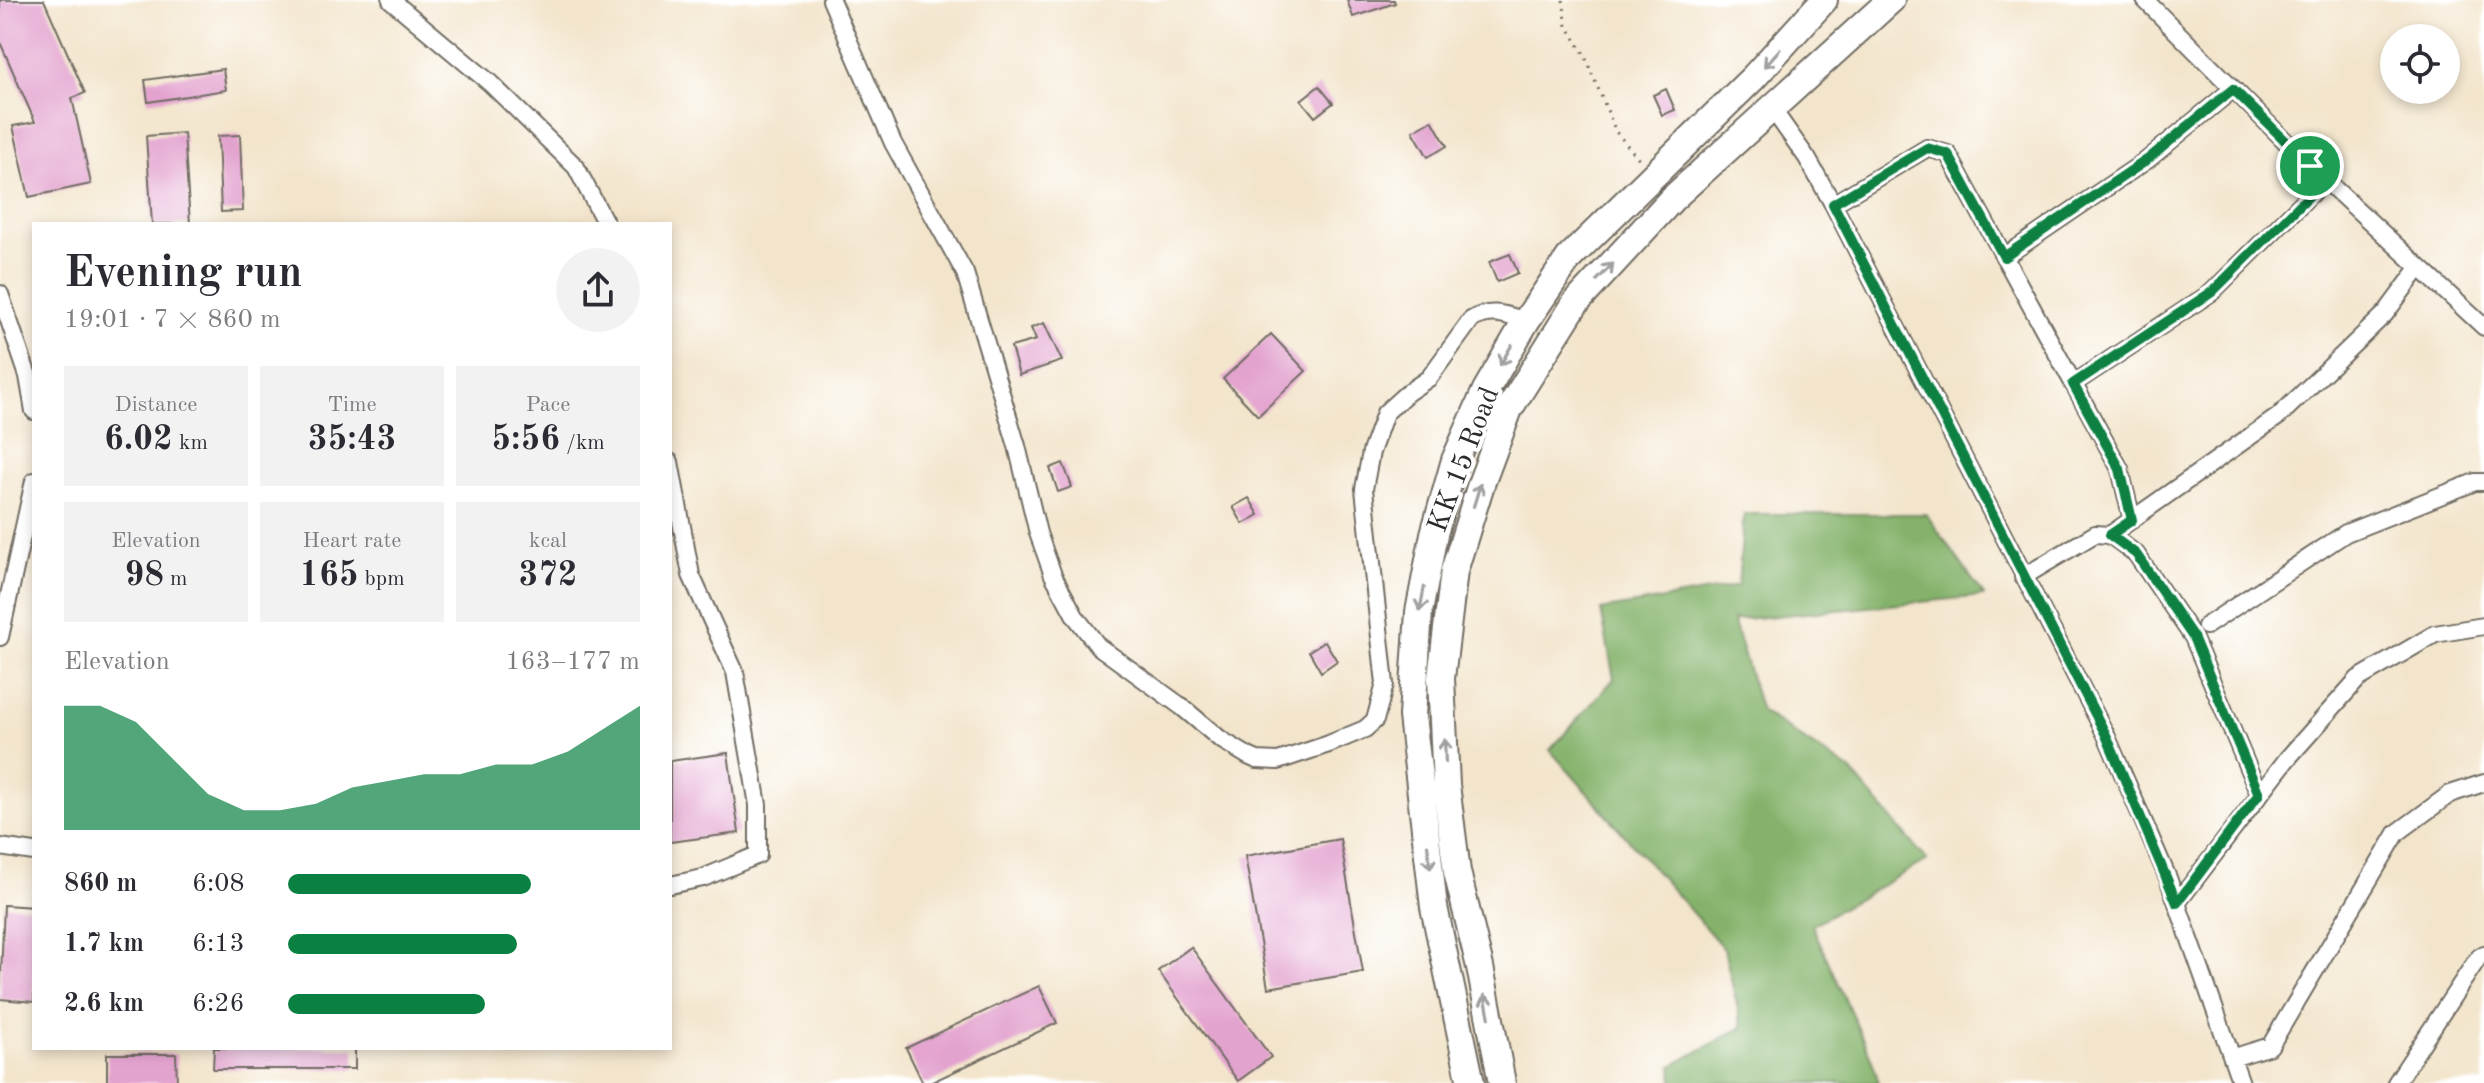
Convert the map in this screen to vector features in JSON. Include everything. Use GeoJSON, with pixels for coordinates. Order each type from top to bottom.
{"type":"FeatureCollection","features":[{"type":"Feature","properties":{"kind":"highway","name":"KK 15 Road"},"geometry":{"type":"LineString","coordinates":[[1471,1083],[1434,907],[1412,716],[1419,612],[1434,534],[1455,460],[1486,390],[1526,321],[1569,258],[1754,77],[1824,0]]}},
{"type":"Feature","properties":{"kind":"highway","name":"KK 15 Road"},"geometry":{"type":"LineString","coordinates":[[1502,1083],[1480,967],[1457,872],[1446,785],[1441,678],[1454,571],[1481,484],[1509,409],[1575,304],[1672,199],[1891,0]]}},
{"type":"Feature","properties":{"kind":"street"},"geometry":{"type":"LineString","coordinates":[[391,0],[490,83],[576,167],[605,222]]}},
{"type":"Feature","properties":{"kind":"street"},"geometry":{"type":"LineString","coordinates":[[831,0],[893,143],[965,273],[1017,446],[1038,533],[1053,575],[1075,616],[1098,646],[1127,669],[1182,707],[1220,739],[1257,760],[1278,761],[1329,744],[1365,729],[1375,720],[1385,684],[1364,489],[1371,452],[1385,413],[1429,378],[1471,320],[1490,312],[1526,321]]}},
{"type":"Feature","properties":{"kind":"street"},"geometry":{"type":"LineString","coordinates":[[2145,0],[2325,180],[2484,327]]}},
{"type":"Feature","properties":{"kind":"street"},"geometry":{"type":"LineString","coordinates":[[2004,257],[2147,160],[2233,89]]}},
{"type":"Feature","properties":{"kind":"street"},"geometry":{"type":"LineString","coordinates":[[1773,110],[1807,158],[1833,204],[2106,735],[2177,903],[2241,1083]]}},
{"type":"Feature","properties":{"kind":"street"},"geometry":{"type":"LineString","coordinates":[[1833,204],[1927,148],[1948,154],[2120,469],[2132,520]]}},
{"type":"Feature","properties":{"kind":"street"},"geometry":{"type":"LineString","coordinates":[[2073,384],[2212,292],[2325,180]]}},
{"type":"Feature","properties":{"kind":"street"},"geometry":{"type":"LineString","coordinates":[[2110,535],[2279,416],[2385,314],[2419,268]]}},
{"type":"Feature","properties":{"kind":"street"},"geometry":{"type":"LineString","coordinates":[[0,294],[28,376],[32,399]]}},
{"type":"Feature","properties":{"kind":"street"},"geometry":{"type":"LineString","coordinates":[[672,473],[691,575],[735,672],[758,805],[758,855],[703,878],[672,885]]}},
{"type":"Feature","properties":{"kind":"street"},"geometry":{"type":"LineString","coordinates":[[2206,626],[2346,533],[2475,482],[2484,482]]}},
{"type":"Feature","properties":{"kind":"street"},"geometry":{"type":"LineString","coordinates":[[0,637],[32,490]]}},
{"type":"Feature","properties":{"kind":"street"},"geometry":{"type":"LineString","coordinates":[[2023,577],[2095,534],[2110,535],[2136,554],[2193,637],[2259,794]]}},
{"type":"Feature","properties":{"kind":"street"},"geometry":{"type":"LineString","coordinates":[[2177,903],[2259,794],[2358,679],[2435,634],[2484,626]]}},
{"type":"Feature","properties":{"kind":"street"},"geometry":{"type":"LineString","coordinates":[[2232,1058],[2270,1046],[2397,833],[2450,794],[2484,783]]}},
{"type":"Feature","properties":{"kind":"street"},"geometry":{"type":"LineString","coordinates":[[0,847],[32,852]]}},
{"type":"Feature","properties":{"kind":"street"},"geometry":{"type":"LineString","coordinates":[[2396,1083],[2478,958],[2484,954]]}},
{"type":"Feature","properties":{"kind":"path"},"geometry":{"type":"LineString","coordinates":[[1563,0],[1567,26],[1584,54],[1616,132],[1653,175]]}},
{"type":"Feature","properties":{"kind":"green space"},"geometry":{"type":"Polygon","coordinates":[[[1744,514],[1926,514],[1984,596],[1733,620],[1761,711],[1851,771],[1927,860],[1812,925],[1872,1060],[1879,1083],[1673,1083],[1672,1066],[1742,1027],[1724,949],[1550,750],[1614,679],[1601,610],[1738,586],[1744,514]]]}},
{"type":"Feature","properties":{"kind":"building"},"geometry":{"type":"Polygon","coordinates":[[[0,0],[44,0],[85,93],[72,98],[91,184],[29,197],[13,126],[35,122],[0,42],[0,0]]]}},
{"type":"Feature","properties":{"kind":"building"},"geometry":{"type":"Polygon","coordinates":[[[1347,0],[1394,0],[1395,3],[1353,17],[1347,0]]]}},
{"type":"Feature","properties":{"kind":"building"},"geometry":{"type":"Polygon","coordinates":[[[223,69],[226,90],[148,102],[145,80],[223,69]]]}},
{"type":"Feature","properties":{"kind":"building"},"geometry":{"type":"Polygon","coordinates":[[[1319,86],[1333,103],[1315,117],[1301,100],[1319,86]]]}},
{"type":"Feature","properties":{"kind":"building"},"geometry":{"type":"Polygon","coordinates":[[[1666,89],[1675,110],[1662,115],[1653,95],[1666,89]]]}},
{"type":"Feature","properties":{"kind":"building"},"geometry":{"type":"Polygon","coordinates":[[[1432,120],[1447,146],[1428,157],[1413,131],[1432,120]]]}},
{"type":"Feature","properties":{"kind":"building"},"geometry":{"type":"Polygon","coordinates":[[[184,133],[190,222],[152,222],[146,136],[184,133]]]}},
{"type":"Feature","properties":{"kind":"building"},"geometry":{"type":"Polygon","coordinates":[[[240,135],[243,211],[221,212],[218,136],[240,135]]]}},
{"type":"Feature","properties":{"kind":"building"},"geometry":{"type":"Polygon","coordinates":[[[1510,254],[1518,273],[1497,282],[1489,262],[1510,254]]]}},
{"type":"Feature","properties":{"kind":"building"},"geometry":{"type":"Polygon","coordinates":[[[1044,323],[1062,361],[1019,375],[1011,347],[1036,340],[1031,328],[1044,323]]]}},
{"type":"Feature","properties":{"kind":"building"},"geometry":{"type":"Polygon","coordinates":[[[1271,334],[1306,371],[1258,416],[1223,379],[1271,334]]]}},
{"type":"Feature","properties":{"kind":"building"},"geometry":{"type":"Polygon","coordinates":[[[1063,463],[1072,487],[1058,492],[1050,468],[1063,463]]]}},
{"type":"Feature","properties":{"kind":"building"},"geometry":{"type":"Polygon","coordinates":[[[1249,498],[1259,515],[1243,524],[1233,507],[1249,498]]]}},
{"type":"Feature","properties":{"kind":"building"},"geometry":{"type":"Polygon","coordinates":[[[1325,641],[1337,661],[1321,672],[1309,651],[1325,641]]]}},
{"type":"Feature","properties":{"kind":"building"},"geometry":{"type":"Polygon","coordinates":[[[728,753],[739,833],[672,842],[672,761],[728,753]]]}},
{"type":"Feature","properties":{"kind":"building"},"geometry":{"type":"Polygon","coordinates":[[[1340,839],[1363,972],[1268,988],[1245,856],[1340,839]]]}},
{"type":"Feature","properties":{"kind":"building"},"geometry":{"type":"Polygon","coordinates":[[[4,905],[32,907],[32,1002],[0,999],[4,905]]]}},
{"type":"Feature","properties":{"kind":"building"},"geometry":{"type":"Polygon","coordinates":[[[1191,947],[1271,1057],[1238,1081],[1158,971],[1191,947]]]}},
{"type":"Feature","properties":{"kind":"building"},"geometry":{"type":"Polygon","coordinates":[[[1039,986],[1057,1023],[930,1083],[923,1083],[906,1048],[1039,986]]]}},
{"type":"Feature","properties":{"kind":"building"},"geometry":{"type":"Polygon","coordinates":[[[214,1050],[355,1050],[355,1069],[213,1069],[214,1050]]]}},
{"type":"Feature","properties":{"kind":"building"},"geometry":{"type":"Polygon","coordinates":[[[107,1054],[176,1054],[177,1083],[107,1083],[107,1054]]]}},
{"type":"Feature","properties":{"kind":"route"},"geometry":{"type":"LineString","coordinates":[[2233,89],[2310,166],[2325,180],[2212,292],[2073,384],[2120,469],[2132,520],[2110,535],[2136,554],[2193,637],[2259,794],[2177,903],[2106,735],[1833,204],[1927,148],[1948,154],[2004,257],[2147,160],[2233,89]]}}]}
